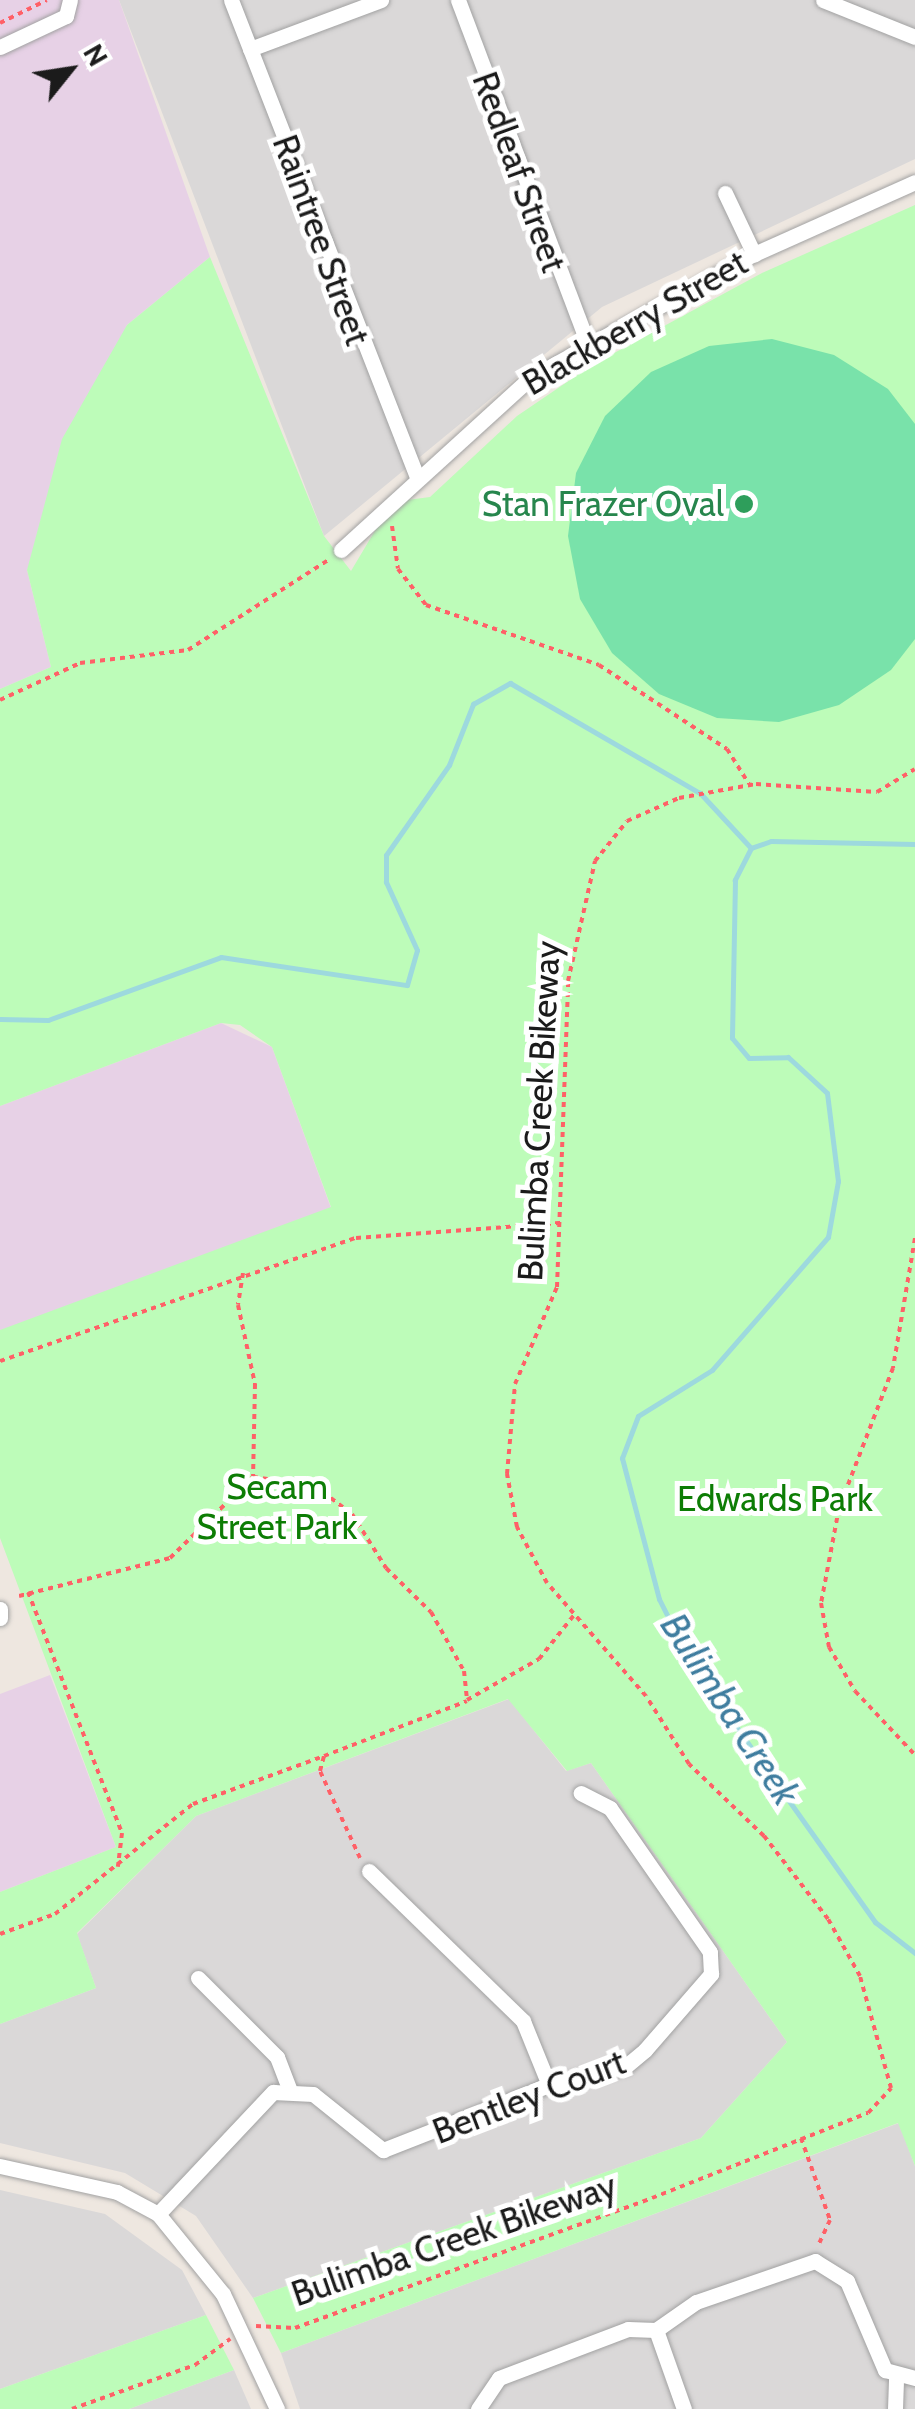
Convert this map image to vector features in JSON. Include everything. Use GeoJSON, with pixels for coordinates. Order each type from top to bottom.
{"type":"FeatureCollection","features":[{"type":"Feature","properties":{"kind":"street","name":"Raintree Street"},"geometry":{"type":"LineString","coordinates":[[231,0],[417,477]]}},
{"type":"Feature","properties":{"kind":"street"},"geometry":{"type":"LineString","coordinates":[[250,49],[381,0]]}},
{"type":"Feature","properties":{"kind":"street","name":"Redleaf Street"},"geometry":{"type":"LineString","coordinates":[[458,0],[587,342]]}},
{"type":"Feature","properties":{"kind":"street"},"geometry":{"type":"LineString","coordinates":[[823,0],[915,36]]}},
{"type":"Feature","properties":{"kind":"street"},"geometry":{"type":"LineString","coordinates":[[0,48],[68,8]]}},
{"type":"Feature","properties":{"kind":"street","name":"Blackberry Street"},"geometry":{"type":"LineString","coordinates":[[341,550],[530,378],[587,342],[754,254],[915,182]]}},
{"type":"Feature","properties":{"kind":"street"},"geometry":{"type":"LineString","coordinates":[[724,193],[754,254]]}},
{"type":"Feature","properties":{"kind":"street"},"geometry":{"type":"LineString","coordinates":[[0,1609],[0,1618]]}},
{"type":"Feature","properties":{"kind":"street","name":"Bentley Court"},"geometry":{"type":"LineString","coordinates":[[289,2088],[313,2094],[383,2150],[549,2085],[626,2066],[710,1974],[710,1952],[610,1808],[581,1793]]}},
{"type":"Feature","properties":{"kind":"street"},"geometry":{"type":"LineString","coordinates":[[369,1871],[523,2021],[549,2085]]}},
{"type":"Feature","properties":{"kind":"street"},"geometry":{"type":"LineString","coordinates":[[158,2214],[231,2132],[289,2088],[276,2057],[198,1978]]}},
{"type":"Feature","properties":{"kind":"street"},"geometry":{"type":"LineString","coordinates":[[0,2166],[117,2192],[158,2214],[198,2257],[243,2331],[277,2409]]}},
{"type":"Feature","properties":{"kind":"street"},"geometry":{"type":"LineString","coordinates":[[478,2409],[499,2378],[628,2329],[656,2330],[696,2302],[816,2261],[846,2281],[880,2363],[896,2378],[915,2378]]}},
{"type":"Feature","properties":{"kind":"street"},"geometry":{"type":"LineString","coordinates":[[656,2330],[684,2409]]}},
{"type":"Feature","properties":{"kind":"street"},"geometry":{"type":"LineString","coordinates":[[894,2409],[896,2378]]}},
{"type":"Feature","properties":{"kind":"path"},"geometry":{"type":"LineString","coordinates":[[0,23],[47,0]]}},
{"type":"Feature","properties":{"kind":"path"},"geometry":{"type":"LineString","coordinates":[[392,502],[392,548],[415,597],[600,666],[727,749],[749,784]]}},
{"type":"Feature","properties":{"kind":"path"},"geometry":{"type":"LineString","coordinates":[[0,700],[80,664],[188,650],[341,550]]}},
{"type":"Feature","properties":{"kind":"path","name":"Bulimba Creek Bikeway"},"geometry":{"type":"LineString","coordinates":[[243,2331],[295,2328],[868,2113],[891,2088],[860,1976],[785,1862],[689,1764],[646,1696],[574,1616],[516,1527],[508,1474],[515,1384],[556,1287],[562,1223],[568,981],[582,897],[627,821],[679,798],[732,784],[877,792],[915,769]]}},
{"type":"Feature","properties":{"kind":"path"},"geometry":{"type":"LineString","coordinates":[[0,1361],[243,1273],[356,1238],[562,1223]]}},
{"type":"Feature","properties":{"kind":"path"},"geometry":{"type":"LineString","coordinates":[[915,1238],[894,1368],[839,1508],[821,1604],[830,1646],[855,1691],[915,1754]]}},
{"type":"Feature","properties":{"kind":"path"},"geometry":{"type":"LineString","coordinates":[[20,1596],[170,1558],[253,1477],[256,1384],[238,1305],[243,1273]]}},
{"type":"Feature","properties":{"kind":"path"},"geometry":{"type":"LineString","coordinates":[[253,1477],[315,1486],[352,1514],[386,1568],[431,1612],[464,1671],[468,1700]]}},
{"type":"Feature","properties":{"kind":"path"},"geometry":{"type":"LineString","coordinates":[[28,1592],[122,1833],[118,1868]]}},
{"type":"Feature","properties":{"kind":"path"},"geometry":{"type":"LineString","coordinates":[[0,1934],[55,1914],[118,1868],[193,1804],[511,1681],[574,1616]]}},
{"type":"Feature","properties":{"kind":"path"},"geometry":{"type":"LineString","coordinates":[[324,1756],[326,1788],[369,1871]]}},
{"type":"Feature","properties":{"kind":"path"},"geometry":{"type":"LineString","coordinates":[[801,2138],[830,2220],[816,2261]]}},
{"type":"Feature","properties":{"kind":"path"},"geometry":{"type":"LineString","coordinates":[[72,2409],[195,2366],[243,2331]]}},
{"type":"Feature","properties":{"kind":"shaded area"},"geometry":{"type":"Polygon","coordinates":[[[0,0],[119,0],[210,257],[127,325],[27,570],[51,667],[0,689],[0,0]]]}},
{"type":"Feature","properties":{"kind":"shaded area"},"geometry":{"type":"Polygon","coordinates":[[[119,0],[915,0],[915,159],[602,307],[324,536],[119,0]]]}},
{"type":"Feature","properties":{"kind":"shaded area"},"geometry":{"type":"Polygon","coordinates":[[[221,1023],[272,1047],[331,1208],[0,1331],[0,1106],[221,1023]]]}},
{"type":"Feature","properties":{"kind":"shaded area"},"geometry":{"type":"Polygon","coordinates":[[[50,1675],[116,1847],[0,1892],[0,1694],[50,1675]]]}},
{"type":"Feature","properties":{"kind":"shaded area"},"geometry":{"type":"Polygon","coordinates":[[[509,1699],[566,1771],[591,1763],[787,2042],[701,2138],[253,2298],[196,2216],[125,2173],[0,2143],[0,2024],[96,1988],[77,1934],[196,1816],[509,1699]]]}},
{"type":"Feature","properties":{"kind":"shaded area"},"geometry":{"type":"Polygon","coordinates":[[[899,2123],[915,2166],[915,2409],[300,2409],[281,2353],[899,2123]]]}},
{"type":"Feature","properties":{"kind":"shaded area"},"geometry":{"type":"Polygon","coordinates":[[[0,2190],[105,2214],[182,2270],[206,2315],[0,2389],[0,2190]]]}},
{"type":"Feature","properties":{"kind":"shaded area"},"geometry":{"type":"Polygon","coordinates":[[[234,2370],[251,2409],[129,2409],[234,2370]]]}},
{"type":"Feature","properties":{"kind":"green space","name":"Secam Street Park"},"geometry":{"type":"Polygon","coordinates":[[[915,205],[915,2166],[898,2123],[281,2353],[253,2298],[701,2138],[787,2042],[591,1763],[567,1771],[508,1699],[196,1816],[77,1933],[96,1988],[0,2024],[0,1892],[116,1847],[0,1538],[0,1330],[331,1207],[272,1047],[240,1025],[221,1023],[0,1106],[0,689],[51,667],[27,570],[62,439],[127,325],[210,257],[324,536],[351,571],[392,502],[430,497],[517,416],[592,365],[762,273],[915,205]]]}},
{"type":"Feature","properties":{"kind":"green space","name":"Stan Frazer Oval"},"geometry":{"type":"Polygon","coordinates":[[[772,339],[834,355],[888,389],[915,424],[915,639],[891,670],[839,705],[779,722],[717,718],[659,694],[612,653],[580,599],[568,536],[576,473],[605,416],[651,372],[709,346],[772,339]]]}},
{"type":"Feature","properties":{"kind":"green space"},"geometry":{"type":"Polygon","coordinates":[[[206,2315],[234,2370],[129,2409],[0,2409],[0,2389],[206,2315]]]}},
{"type":"Feature","properties":{"kind":"waterway"},"geometry":{"type":"LineString","coordinates":[[0,1019],[48,1020],[221,957],[407,985],[417,950],[386,882],[386,855],[449,765],[473,704],[510,683],[700,793],[751,848]]}},
{"type":"Feature","properties":{"kind":"waterway","name":"Bulimba Creek"},"geometry":{"type":"LineString","coordinates":[[915,844],[771,841],[751,848],[735,880],[732,1038],[749,1058],[788,1057],[827,1093],[838,1181],[828,1237],[712,1370],[638,1416],[622,1458],[659,1599],[691,1663],[875,1922],[915,1953]]}},
{"type":"Feature","properties":{"kind":"place","name":"Stan Frazer Oval"},"geometry":{"type":"Point","coordinates":[744,504]}},
{"type":"Feature","properties":{"kind":"park label","name":"Edwards Park"},"geometry":{"type":"Point","coordinates":[775,1499]}}]}
